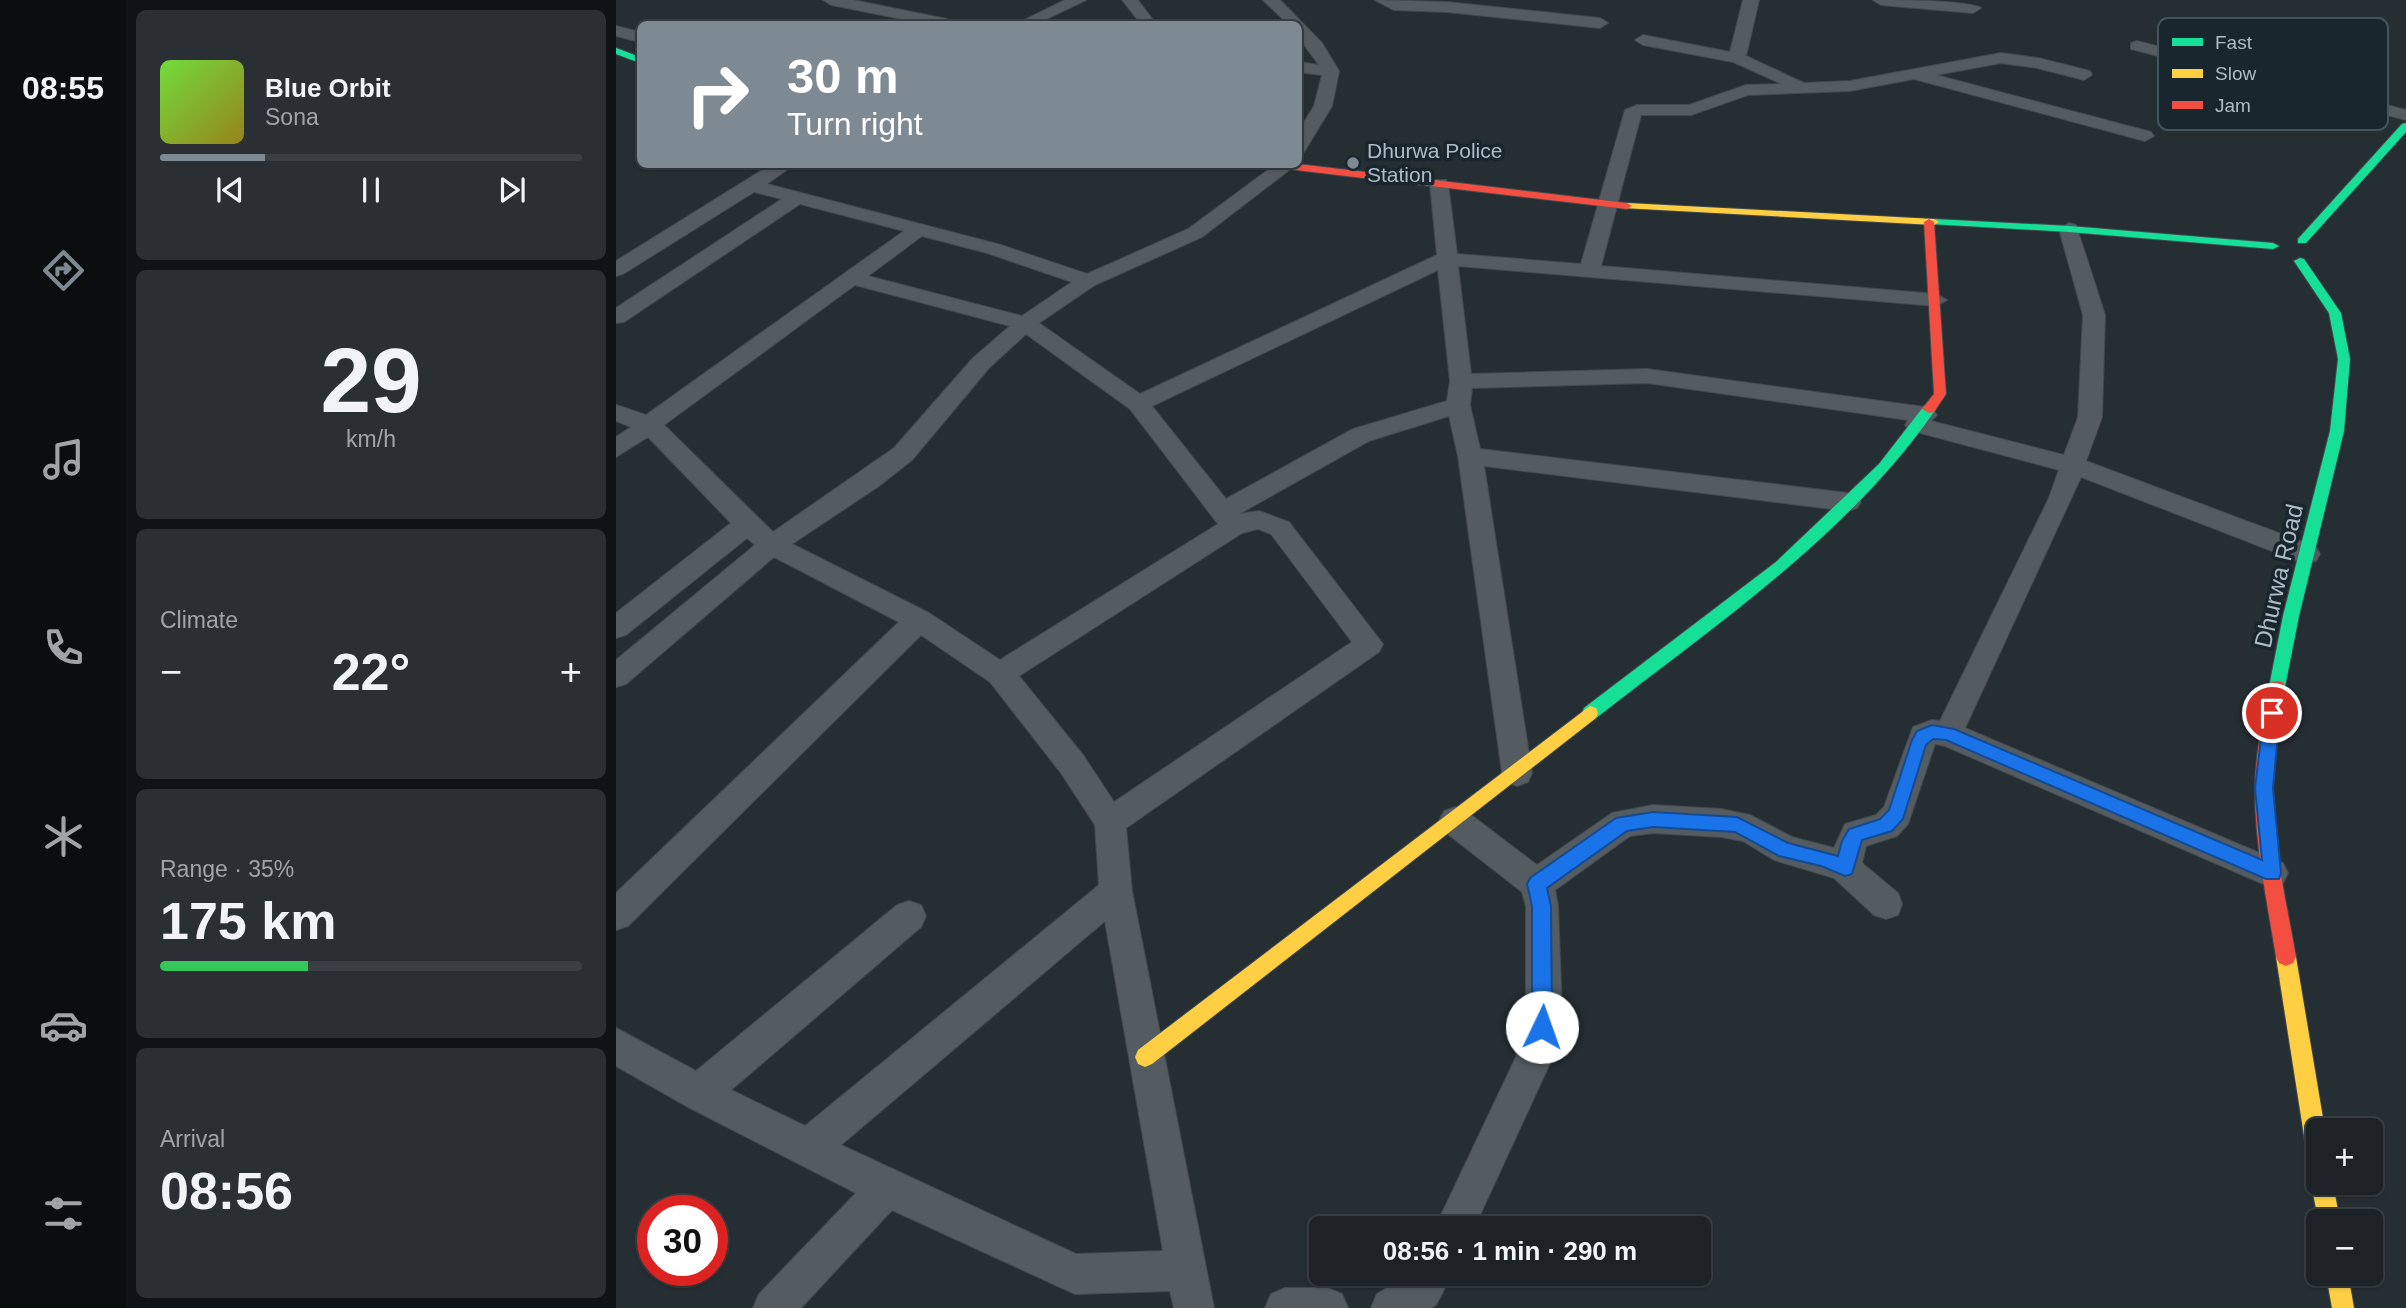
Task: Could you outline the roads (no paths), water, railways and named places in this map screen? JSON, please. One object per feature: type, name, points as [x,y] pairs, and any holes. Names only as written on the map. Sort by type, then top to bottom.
[{"type":"street","points":[[831,0],[932,21]]},
{"type":"street","points":[[1031,21],[1078,0]]},
{"type":"street","points":[[1130,0],[1147,21]]},
{"type":"street","points":[[1271,0],[1292,21]]},
{"type":"street","points":[[1383,0],[1394,5],[1600,23]]},
{"type":"street","points":[[1737,58],[1751,0]]},
{"type":"street","points":[[1881,0],[1973,8]]},
{"type":"street","points":[[1557,18],[1558,1]]},
{"type":"street","points":[[616,31],[637,36]]},
{"type":"street","points":[[1302,31],[1316,46],[1331,71],[1323,106],[1302,137]]},
{"type":"street","points":[[1643,40],[1737,58],[1803,87]]},
{"type":"street","points":[[2137,46],[2158,51]]},
{"type":"street","points":[[616,51],[637,59]]},
{"type":"street","points":[[1590,270],[1632,112],[1690,110],[1746,90],[1850,86],[2001,58],[2038,63],[2084,75]]},
{"type":"street","points":[[1302,67],[1331,71]]},
{"type":"street","points":[[1914,74],[2145,136]]},
{"type":"street","points":[[2388,110],[2406,115]]},
{"type":"street","points":[[2302,241],[2406,126]]},
{"type":"street","points":[[1302,163],[1609,205],[2069,229],[2273,246],[2285,257],[2311,256],[2302,241]]},
{"type":"street","points":[[616,270],[780,168]]},
{"type":"street","points":[[616,676],[772,545],[870,480],[903,454],[981,363],[1025,323],[1088,281],[1195,233],[1277,168]]},
{"type":"street","points":[[1439,184],[1460,393],[1517,773]]},
{"type":"street","points":[[753,186],[994,249],[1088,281]]},
{"type":"street","points":[[616,317],[798,197]]},
{"type":"street","points":[[1145,1058],[1455,821],[1781,566],[1884,467],[1940,394],[1929,222]]},
{"type":"street","points":[[616,449],[919,229]]},
{"type":"street","points":[[1948,734],[2060,500],[2090,417],[2094,315],[2069,229]]},
{"type":"street","points":[[2273,246],[2281,239],[2302,241]]},
{"type":"street","name":"Dhurwa Road","points":[[2311,256],[2335,313],[2344,359],[2337,431],[2267,738],[2264,788],[2272,873],[2312,1118]]},
{"type":"street","points":[[1138,404],[1446,259],[1936,300]]},
{"type":"street","points":[[852,278],[1025,323],[1138,404],[1228,520]]},
{"type":"street","points":[[1000,674],[1228,520],[1361,435],[1460,393],[1647,376],[1921,420],[2073,466],[2307,554]]},
{"type":"street","points":[[616,414],[650,425],[747,524],[772,545],[919,621],[1000,674],[1072,764],[1110,822],[1116,891],[1145,1058],[1194,1308]]},
{"type":"street","points":[[1470,456],[1848,502]]},
{"type":"street","points":[[1110,822],[1369,644],[1280,528],[1268,521],[1228,520]]},
{"type":"street","points":[[616,628],[747,524]]},
{"type":"street","points":[[616,915],[919,621]]},
{"type":"street","points":[[1845,868],[1851,841],[1856,834],[1886,826],[1897,814],[1923,736],[1932,732],[1948,734],[2272,873]]},
{"type":"street","points":[[1536,884],[1623,823],[1635,820],[1737,825],[1785,850],[1824,858],[1845,868],[1886,904]]},
{"type":"street","points":[[1455,821],[1536,884],[1542,906],[1544,1000],[1539,1041],[1459,1216]]},
{"type":"street","points":[[808,1147],[1116,891]]},
{"type":"street","points":[[699,1093],[909,916]]},
{"type":"street","points":[[616,1045],[699,1093],[887,1188],[1075,1274],[1186,1270]]},
{"type":"street","points":[[773,1308],[887,1188]]},
{"type":"street","points":[[1391,1308],[1422,1291],[1425,1286]]},
{"type":"street","points":[[2339,1286],[2343,1308]]},
{"type":"street","points":[[1285,1308],[1328,1308]]},
{"type":"place","name":"Dhurwa Police Station","points":[[1353,163]]}]
